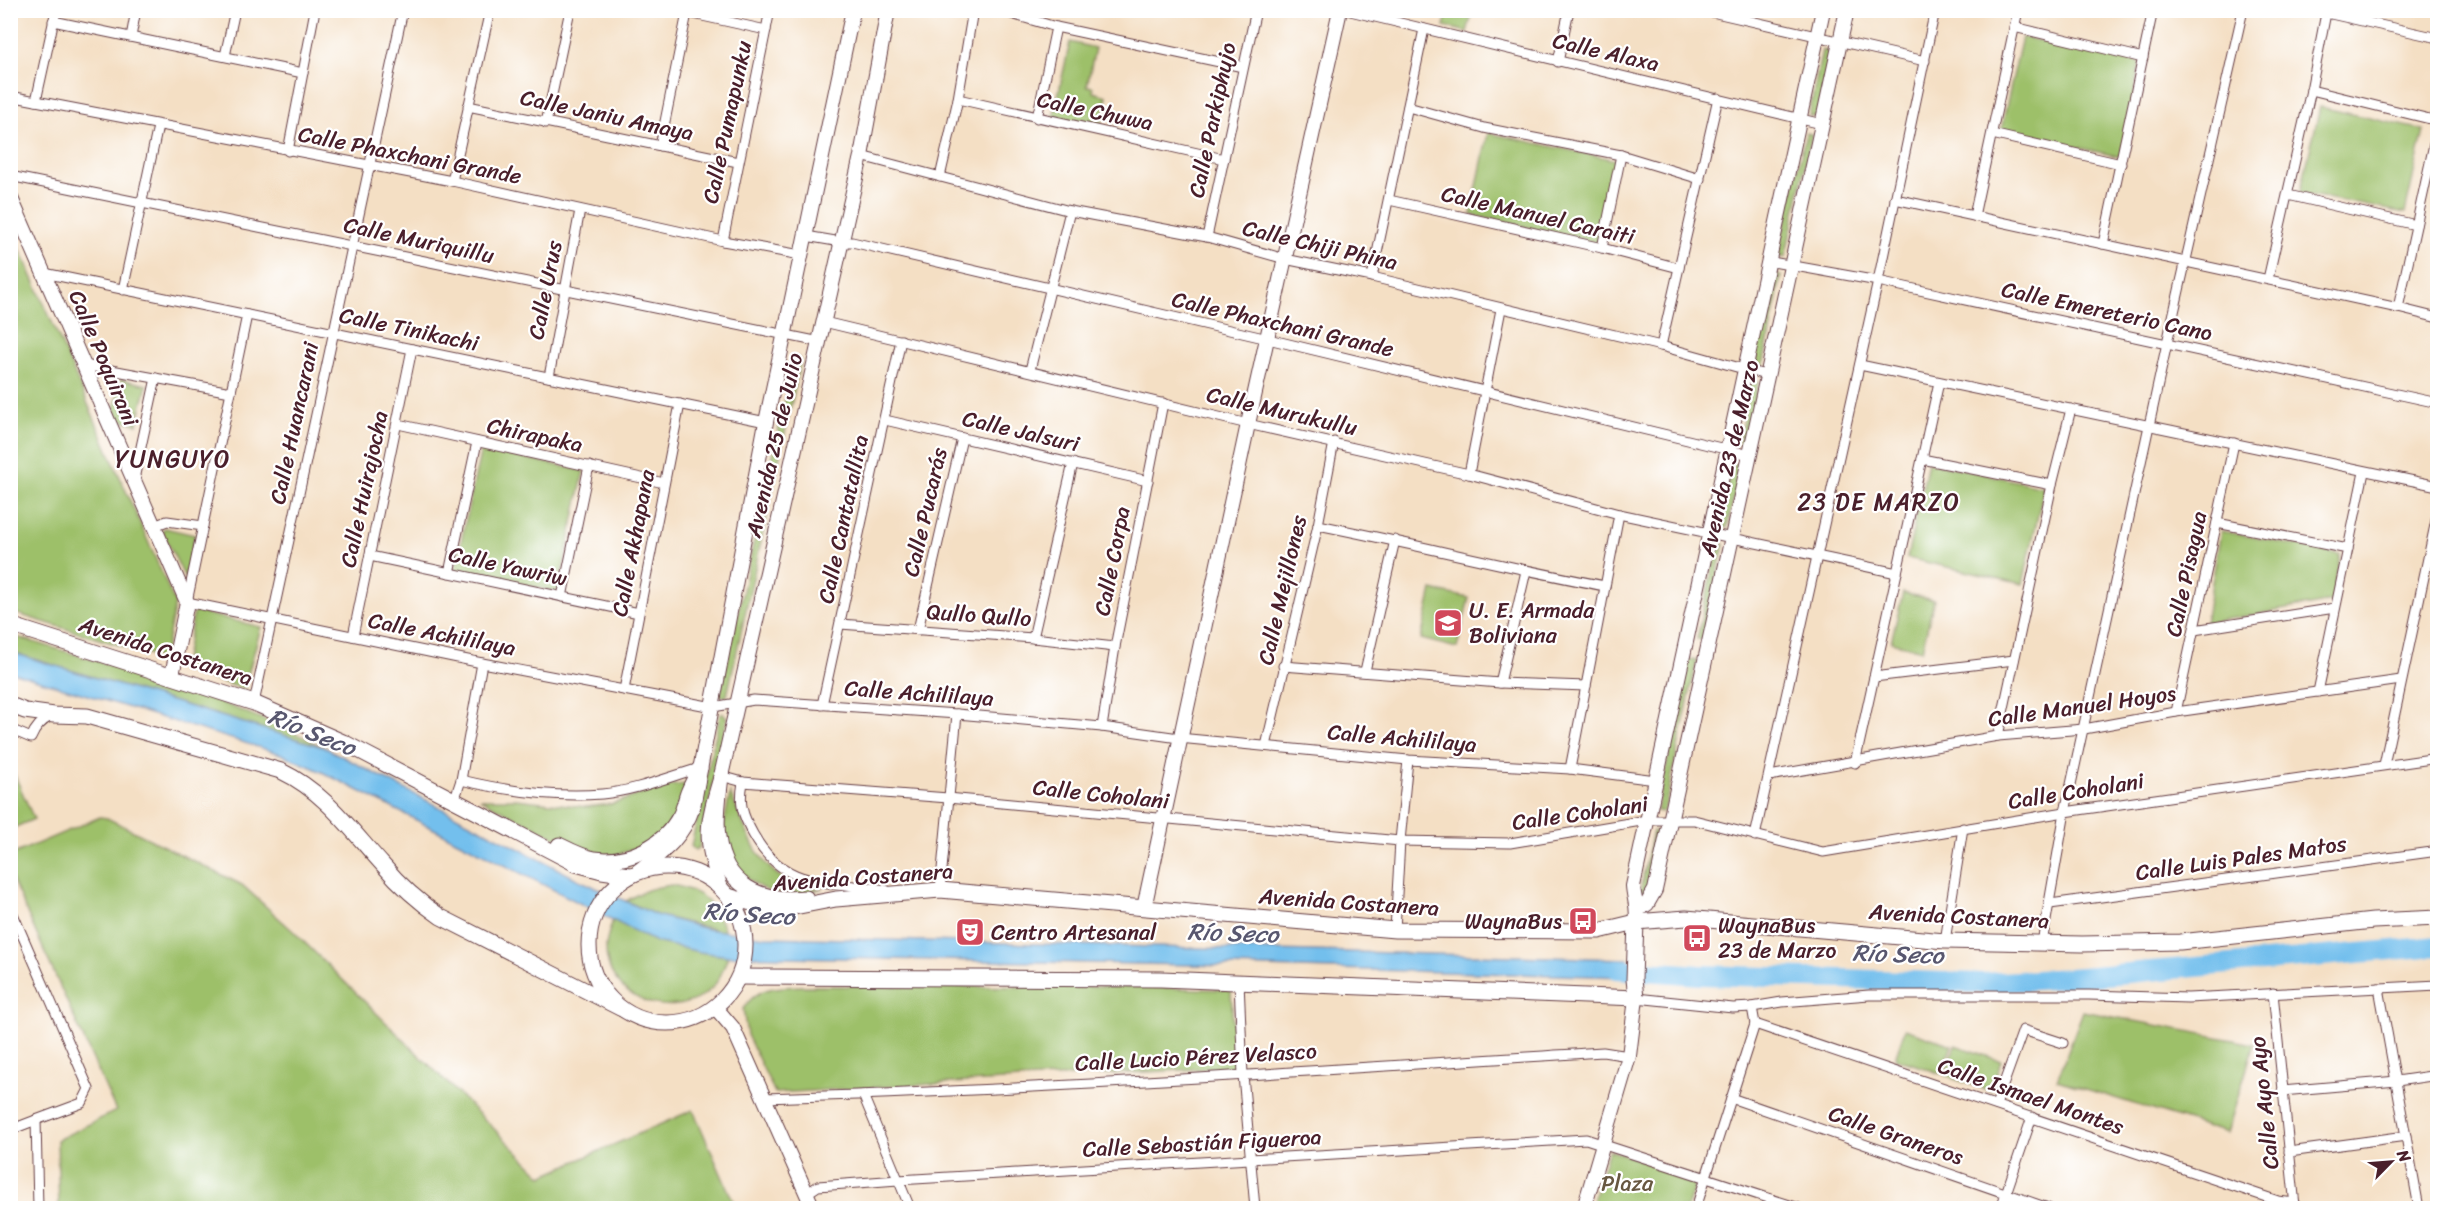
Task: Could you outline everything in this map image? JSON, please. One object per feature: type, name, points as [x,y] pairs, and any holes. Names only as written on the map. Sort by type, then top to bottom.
[{"type":"main road","name":"Avenida Costanera","points":[[10,625],[254,703],[343,742],[576,864],[602,872],[634,873]]},
{"type":"main road","points":[[10,705],[25,711],[54,716],[87,716],[281,771],[299,780],[339,814],[382,865],[424,906],[441,917],[635,1017],[652,1023],[670,1024],[688,1021],[715,1008],[723,1001],[739,977],[744,960],[744,932],[738,912],[724,892],[709,879],[682,868],[652,867],[634,873],[608,892],[594,914],[588,947],[597,981],[607,996],[620,1008]]},
{"type":"main road","points":[[454,801],[487,811],[592,859],[619,860],[659,843],[682,813],[700,768]]},
{"type":"main road","points":[[721,776],[717,814],[718,837],[728,869],[738,881],[749,890],[774,898],[836,899]]},
{"type":"main road","name":"Avenida Costanera","points":[[724,892],[771,909],[784,909],[836,899],[940,890],[1395,930],[1599,932],[1638,916],[1710,919],[1945,941],[2042,943],[2180,942],[2373,921],[2438,918]]},
{"type":"main road","points":[[739,977],[1149,979],[1636,998],[1634,979],[1638,916]]},
{"type":"street","points":[[36,101],[56,10]]},
{"type":"street","points":[[131,37],[136,10]]},
{"type":"street","points":[[225,56],[235,10]]},
{"type":"street","points":[[288,151],[315,10]]},
{"type":"street","name":"Calle Huancarani","points":[[254,703],[403,10]]},
{"type":"street","points":[[452,181],[490,10]]},
{"type":"street","points":[[546,123],[570,10]]},
{"type":"street","points":[[675,10],[766,30]]},
{"type":"street","name":"Calle Pumapunku","points":[[723,241],[770,10]]},
{"type":"street","name":"Avenida 25 de Julio","points":[[634,873],[661,854],[687,825],[693,807],[766,422],[853,10]]},
{"type":"street","name":"Avenida 25 de Julio","points":[[724,892],[710,856],[707,838],[708,821],[721,776],[736,702],[820,342],[861,156],[888,10]]},
{"type":"street","points":[[940,177],[958,99],[973,10]]},
{"type":"street","points":[[998,10],[1056,27],[1243,67]]},
{"type":"street","name":"Calle Parkiphujo","points":[[1207,237],[1256,10]]},
{"type":"street","points":[[1144,908],[1164,820],[1179,738],[1340,10]]},
{"type":"street","name":"Calle Alaxa","points":[[1346,10],[1822,124]]},
{"type":"street","points":[[1558,62],[1569,10]]},
{"type":"street","points":[[1704,10],[1924,61]]},
{"type":"street","name":"Avenida 23 de Marzo","points":[[1638,916],[1633,886],[1823,10]]},
{"type":"street","name":"Avenida 23 de Marzo","points":[[1638,916],[1655,890],[1671,821],[1794,264],[1847,10]]},
{"type":"street","points":[[1755,836],[1860,365],[1935,10]]},
{"type":"street","points":[[1974,216],[2018,10]]},
{"type":"street","points":[[2103,244],[2154,10]]},
{"type":"street","points":[[2042,943],[2066,812],[2167,343],[2243,10]]},
{"type":"street","points":[[2313,10],[2438,38]]},
{"type":"street","points":[[660,146],[687,13]]},
{"type":"street","points":[[2268,279],[2326,13]]},
{"type":"street","points":[[53,21],[303,73]]},
{"type":"street","points":[[1037,118],[1056,27]]},
{"type":"street","points":[[2014,27],[2144,58]]},
{"type":"street","points":[[1372,277],[1424,29]]},
{"type":"street","points":[[2311,90],[2438,121]]},
{"type":"street","name":"Calle Phaxchani Grande","points":[[10,96],[452,181],[723,241],[801,255]]},
{"type":"street","points":[[1661,346],[1718,98]]},
{"type":"street","name":"Calle Chuwa","points":[[958,99],[1224,159]]},
{"type":"street","name":"Calle Janiu Amaya","points":[[468,105],[738,162]]},
{"type":"street","points":[[1408,107],[1484,128],[1621,155],[1700,179]]},
{"type":"street","points":[[123,290],[158,126]]},
{"type":"street","points":[[2398,308],[2438,126]]},
{"type":"street","points":[[1992,134],[2121,164]]},
{"type":"street","points":[[1602,248],[1621,155]]},
{"type":"street","name":"Calle Chiji Phina","points":[[861,156],[1070,211],[1207,237],[1286,259],[1372,277],[1661,346],[1769,376]]},
{"type":"street","name":"Calle Muriquillu","points":[[10,177],[820,342]]},
{"type":"street","points":[[2288,195],[2416,225]]},
{"type":"street","name":"Calle Poquirani","points":[[10,196],[187,602]]},
{"type":"street","points":[[1895,199],[2438,318]]},
{"type":"street","name":"Calle Manuel Caraiti","points":[[1389,200],[1602,248],[1679,268]]},
{"type":"street","name":"Calle Urus","points":[[549,377],[563,290],[580,210]]},
{"type":"street","points":[[1029,370],[1070,211]]},
{"type":"street","name":"Calle Phaxchani Grande","points":[[806,236],[852,242],[1750,455]]},
{"type":"street","name":"Calle Emereterio Cano","points":[[1767,261],[1794,264],[2438,403]]},
{"type":"street","name":"Calle Tinikachi","points":[[44,273],[766,422]]},
{"type":"street","points":[[1469,474],[1501,309]]},
{"type":"street","points":[[172,675],[247,315]]},
{"type":"street","name":"Calle Murukullu","points":[[824,322],[1163,404],[1469,474],[1618,514],[1897,573]]},
{"type":"street","name":"Calle Cantatallita","points":[[822,705],[901,340]]},
{"type":"street","name":"Calle Huirajocha","points":[[353,636],[412,349]]},
{"type":"street","points":[[84,365],[231,392]]},
{"type":"street","points":[[1860,365],[2438,486]]},
{"type":"street","points":[[134,479],[156,378]]},
{"type":"street","points":[[1855,763],[1939,382]]},
{"type":"street","name":"Calle Akhapana","points":[[624,690],[680,404]]},
{"type":"street","name":"Calle Corpa","points":[[1102,727],[1115,647],[1163,404]]},
{"type":"street","points":[[1998,736],[2052,485],[2071,409]]},
{"type":"street","name":"Calle Jalsuri","points":[[885,420],[1148,482]]},
{"type":"street","name":"Chirapaka","points":[[398,424],[664,483]]},
{"type":"street","name":"Calle Pucarás","points":[[918,630],[962,438]]},
{"type":"street","points":[[449,573],[477,442]]},
{"type":"street","name":"Calle Mejillones","points":[[1266,746],[1318,525],[1334,442]]},
{"type":"street","name":"Calle Pisagua","points":[[2176,712],[2234,443]]},
{"type":"street","points":[[1922,459],[2052,485]]},
{"type":"street","points":[[1033,638],[1073,463]]},
{"type":"street","points":[[561,597],[589,466]]},
{"type":"street","points":[[2318,692],[2364,472]]},
{"type":"street","points":[[2384,765],[2438,510]]},
{"type":"street","points":[[1570,770],[1618,514]]},
{"type":"street","points":[[154,526],[167,521],[203,526]]},
{"type":"street","points":[[2217,523],[2348,549]]},
{"type":"street","points":[[1318,525],[1395,540],[1526,571],[1605,585]]},
{"type":"street","points":[[1365,671],[1395,540]]},
{"type":"street","name":"Calle Yawriw","points":[[370,556],[639,613]]},
{"type":"street","points":[[1500,683],[1526,571]]},
{"type":"street","name":"Calle Achililaya","points":[[187,602],[271,621],[712,707],[754,700],[957,714],[1408,760],[1570,770],[1656,780]]},
{"type":"street","points":[[2194,630],[2335,608]]},
{"type":"street","name":"Qullo Qullo","points":[[840,624],[1033,638],[1115,647]]},
{"type":"street","points":[[1686,645],[1708,651]]},
{"type":"street","points":[[1874,677],[2014,660]]},
{"type":"street","points":[[454,801],[482,663]]},
{"type":"street","points":[[1283,666],[1500,683],[1586,686]]},
{"type":"street","name":"Calle Manuel Hoyos","points":[[1769,776],[1855,763],[1998,736],[2084,729],[2176,712],[2401,680]]},
{"type":"street","points":[[940,890],[957,714]]},
{"type":"street","points":[[10,729],[31,738],[34,729],[44,720],[54,716]]},
{"type":"street","name":"Calle Coholani","points":[[721,776],[743,782],[948,798],[1400,841],[1510,843],[1647,820],[1706,822],[1823,852],[2066,812],[2438,758]]},
{"type":"street","points":[[1395,930],[1400,841],[1408,760]]},
{"type":"street","points":[[460,780],[507,791],[556,795],[604,794],[700,768]]},
{"type":"street","points":[[743,782],[740,802],[746,822],[760,848],[777,867],[796,877],[904,893]]},
{"type":"street","points":[[1945,941],[1963,828]]},
{"type":"street","name":"Calle Luis Pales Matos","points":[[2050,904],[2438,851]]},
{"type":"street","points":[[10,907],[88,1089],[82,1103],[10,1130]]},
{"type":"street","points":[[1239,982],[1255,1209]]},
{"type":"street","points":[[1584,1209],[1629,1056],[1636,998],[1733,1008],[1869,995],[2089,995],[2188,998],[2438,985]]},
{"type":"street","points":[[2379,988],[2419,1209]]},
{"type":"street","name":"Calle Ayo Ayo","points":[[2273,993],[2295,1206]]},
{"type":"street","points":[[1696,1209],[1755,1024],[1752,1007]]},
{"type":"street","points":[[715,1008],[733,1028],[813,1209]]},
{"type":"street","name":"Calle Ismael Montes","points":[[1755,1024],[2295,1206]]},
{"type":"street","points":[[1996,1105],[2023,1030],[2062,1043]]},
{"type":"street","name":"Calle Lucio Pérez Velasco","points":[[764,1098],[1244,1075],[1603,1052],[1629,1056]]},
{"type":"street","points":[[2282,1091],[2438,1075]]},
{"type":"street","points":[[863,1095],[910,1209]]},
{"type":"street","name":"Calle Graneros","points":[[1731,1098],[2048,1209]]},
{"type":"street","points":[[2001,1209],[2032,1117]]},
{"type":"street","points":[[36,1120],[39,1209]]},
{"type":"street","points":[[2289,1152],[2406,1136]]},
{"type":"street","name":"Calle Sebastián Figueroa","points":[[806,1194],[819,1186],[898,1180],[1586,1138],[1799,1209]]},
{"type":"green space","points":[[1448,11],[1473,11],[1467,32],[1444,26]]},
{"type":"green space","points":[[2022,37],[2140,62],[2121,157],[2001,130]]},
{"type":"green space","points":[[1070,42],[1095,48],[1087,86],[1093,87],[1093,92],[1107,96],[1100,129],[1053,118]]},
{"type":"green space","points":[[1822,50],[1831,52],[1817,117],[1809,116]]},
{"type":"green space","points":[[2320,107],[2424,130],[2405,213],[2300,193]]},
{"type":"green space","points":[[1488,133],[1616,160],[1598,243],[1471,215]]},
{"type":"green space","points":[[1806,133],[1812,134],[1785,258],[1778,256]]},
{"type":"green space","points":[[10,226],[175,603],[164,659],[11,612]]},
{"type":"green space","points":[[1773,274],[1781,276],[1763,367],[1754,366]]},
{"type":"green space","points":[[797,357],[801,360],[727,696],[724,697],[720,695],[794,359]]},
{"type":"green space","points":[[121,379],[147,385],[137,424],[112,418]]},
{"type":"green space","points":[[1751,381],[1758,382],[1745,446],[1738,444]]},
{"type":"green space","points":[[481,449],[584,471],[558,592],[455,570]]},
{"type":"green space","points":[[1928,462],[2044,487],[2023,584],[1907,558]]},
{"type":"green space","points":[[1733,463],[1741,465],[1727,528],[1719,526]]},
{"type":"green space","points":[[165,528],[195,535],[185,578],[162,531]]},
{"type":"green space","points":[[2221,531],[2340,554],[2332,601],[2205,623]]},
{"type":"green space","points":[[1718,542],[1724,544],[1703,640],[1697,639]]},
{"type":"green space","points":[[1432,590],[1469,598],[1457,648],[1421,639]]},
{"type":"green space","points":[[1903,593],[1934,600],[1922,650],[1891,642]]},
{"type":"green space","points":[[194,611],[261,627],[244,689],[183,670]]},
{"type":"green space","points":[[10,635],[211,699],[326,748],[11,652]]},
{"type":"green space","points":[[1689,659],[1697,660],[1664,812],[1657,811]]},
{"type":"green space","points":[[723,713],[727,718],[699,848],[695,850],[691,846],[720,715]]},
{"type":"green space","points":[[11,767],[34,819],[10,829]]},
{"type":"green space","points":[[687,784],[674,823],[649,844],[616,855],[582,851],[480,799],[516,799],[586,807],[612,804],[665,786]]},
{"type":"green space","points":[[730,793],[752,843],[768,866],[790,882],[823,889],[776,893],[757,885],[741,872],[725,844],[724,824]]},
{"type":"green space","points":[[100,817],[107,818],[242,885],[293,931],[542,1176],[693,1110],[736,1208],[59,1208],[57,1140],[116,1111],[11,877],[11,855]]},
{"type":"green space","points":[[1653,831],[1659,832],[1646,892],[1640,891]]},
{"type":"green space","points":[[672,885],[692,891],[706,900],[717,913],[725,932],[656,915],[626,901],[648,890]]},
{"type":"green space","points":[[613,920],[656,942],[728,956],[719,978],[711,989],[696,999],[679,1005],[661,1005],[644,1001],[629,993],[616,980],[608,965],[606,946]]},
{"type":"green space","points":[[778,987],[1135,987],[1231,990],[1235,1067],[775,1093],[747,1035],[743,1009],[755,995],[762,991]]},
{"type":"green space","points":[[2083,1011],[2254,1044],[2227,1133],[2057,1080]]},
{"type":"green space","points":[[1905,1029],[1952,1045],[1942,1074],[1895,1058]]},
{"type":"green space","points":[[1955,1045],[2001,1061],[1991,1091],[1945,1076]]},
{"type":"green space","name":"Plaza","points":[[1609,1150],[1697,1178],[1687,1208],[1590,1208]]},
{"type":"water","name":"Río Seco","points":[[10,652],[326,748],[579,880],[656,915],[707,929],[766,937],[1628,959],[1628,977],[728,956],[700,952],[656,942],[320,771],[281,754],[11,672]]},
{"type":"waterway","name":"Río Seco","points":[[1617,969],[1700,975],[1983,983],[2070,978],[2438,946]]},
{"type":"place","name":"U. E. Armada Boliviana","points":[[1448,623]]},
{"type":"place","name":"WaynaBus","points":[[1583,921]]},
{"type":"place","name":"Centro Artesanal","points":[[970,932]]},
{"type":"place","name":"WaynaBus 23 de Marzo","points":[[1697,938]]},
{"type":"district","name":"YUNGUYO","points":[[173,459]]},
{"type":"district","name":"23 DE MARZO","points":[[1879,502]]}]
